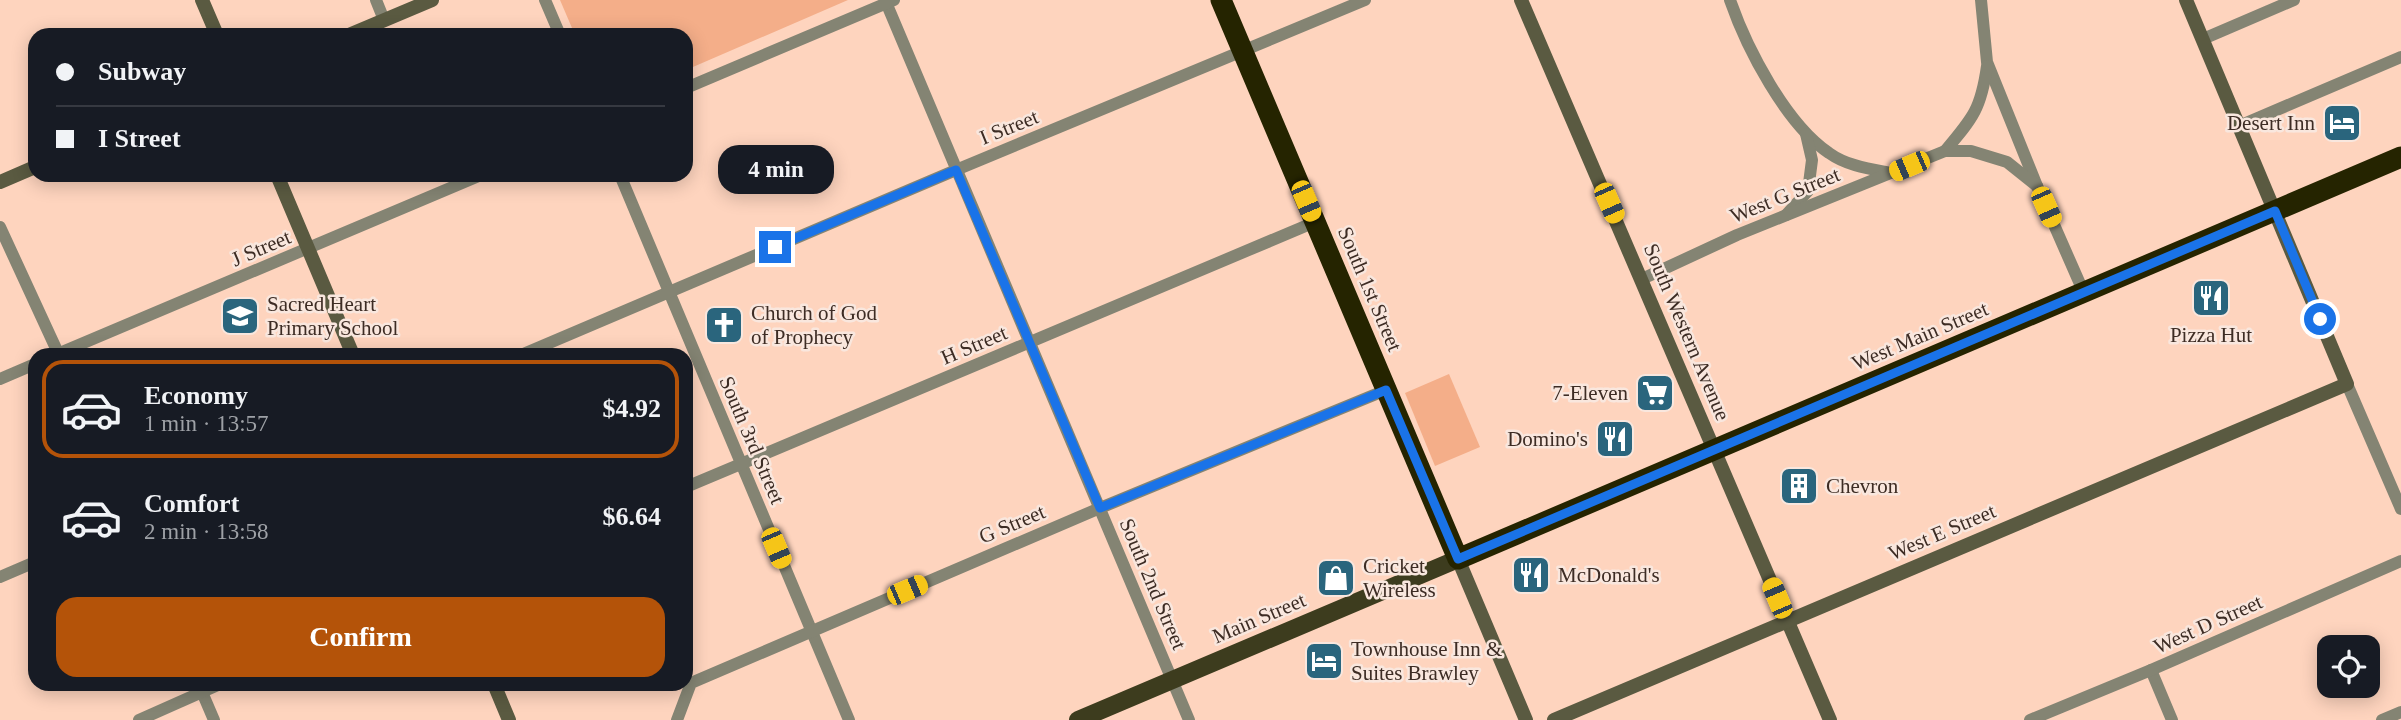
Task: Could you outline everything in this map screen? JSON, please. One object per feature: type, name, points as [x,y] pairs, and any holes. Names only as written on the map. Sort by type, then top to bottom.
[{"type":"highway","name":"South 1st Street","points":[[1221,0],[1458,559]]},
{"type":"highway","name":"West Main Street","points":[[1458,559],[2401,157]]},
{"type":"main road","name":"Main Street","points":[[1078,720],[1458,559]]},
{"type":"street","points":[[202,0],[214,28]]},
{"type":"street","points":[[376,0],[384,20]]},
{"type":"street","points":[[365,28],[432,0]]},
{"type":"street","points":[[545,0],[557,28]]},
{"type":"street","name":"I Street","points":[[537,348],[1365,0]]},
{"type":"street","name":"South Western Avenue","points":[[1521,0],[1830,720]]},
{"type":"street","points":[[1730,0],[1742,35],[1758,65],[1806,134],[1830,154],[1857,166],[1891,173]]},
{"type":"street","points":[[1982,0],[1987,62],[2084,293]]},
{"type":"street","points":[[2186,0],[2401,509]]},
{"type":"street","points":[[2203,39],[2294,0]]},
{"type":"street","points":[[693,85],[888,1]]},
{"type":"street","name":"South 2nd Street","points":[[888,1],[956,170],[1189,720]]},
{"type":"street","points":[[2239,126],[2401,57]]},
{"type":"street","name":"West G Street","points":[[1945,151],[1967,125],[1983,96],[1987,62]]},
{"type":"street","points":[[1783,217],[1808,191],[1812,160],[1806,134]]},
{"type":"street","name":"West G Street","points":[[1642,279],[1737,235],[1945,151],[1970,151],[2007,162],[2037,186]]},
{"type":"street","points":[[0,182],[28,170]]},
{"type":"street","points":[[280,182],[351,348]]},
{"type":"street","name":"J Street","points":[[74,348],[465,182]]},
{"type":"street","name":"South 3rd Street","points":[[623,182],[692,348]]},
{"type":"street","name":"H Street","points":[[693,485],[1315,222]]},
{"type":"street","points":[[0,227],[54,348]]},
{"type":"street","name":"South 3rd Street","points":[[693,351],[849,720]]},
{"type":"street","points":[[0,379],[28,367]]},
{"type":"street","name":"West E Street","points":[[1554,720],[2347,384]]},
{"type":"street","name":"G Street","points":[[693,682],[1100,508],[1386,390]]},
{"type":"street","points":[[1458,559],[1526,720]]},
{"type":"street","name":"West D Street","points":[[2030,720],[2401,561]]},
{"type":"street","points":[[0,577],[28,565]]},
{"type":"street","points":[[2151,670],[2172,720]]},
{"type":"street","points":[[138,720],[194,691]]},
{"type":"street","points":[[201,691],[214,720]]},
{"type":"street","points":[[497,691],[509,720]]},
{"type":"street","name":"G Street","points":[[677,720],[688,691]]},
{"type":"street","points":[[2382,720],[2401,712]]},
{"type":"shaded area","points":[[560,0],[848,0],[693,67],[693,28],[572,28]]},
{"type":"shaded area","points":[[1449,374],[1480,447],[1435,466],[1405,393]]},
{"type":"place","name":"Desert Inn","points":[[2342,123]]},
{"type":"place","name":"Pizza Hut","points":[[2211,298]]},
{"type":"place","name":"Sacred Heart Primary School","points":[[240,316]]},
{"type":"place","name":"Church of God of Prophecy","points":[[724,325]]},
{"type":"place","name":"7-Eleven","points":[[1655,393]]},
{"type":"place","name":"Domino's","points":[[1615,439]]},
{"type":"place","name":"Chevron","points":[[1799,486]]},
{"type":"place","name":"McDonald's","points":[[1531,575]]},
{"type":"place","name":"Cricket Wireless","points":[[1336,578]]},
{"type":"place","name":"Townhouse Inn & Suites Brawley","points":[[1324,661]]},
{"type":"route","points":[[775,247],[956,170],[1100,508],[1386,390],[1458,559],[2275,211],[2320,319]]}]
